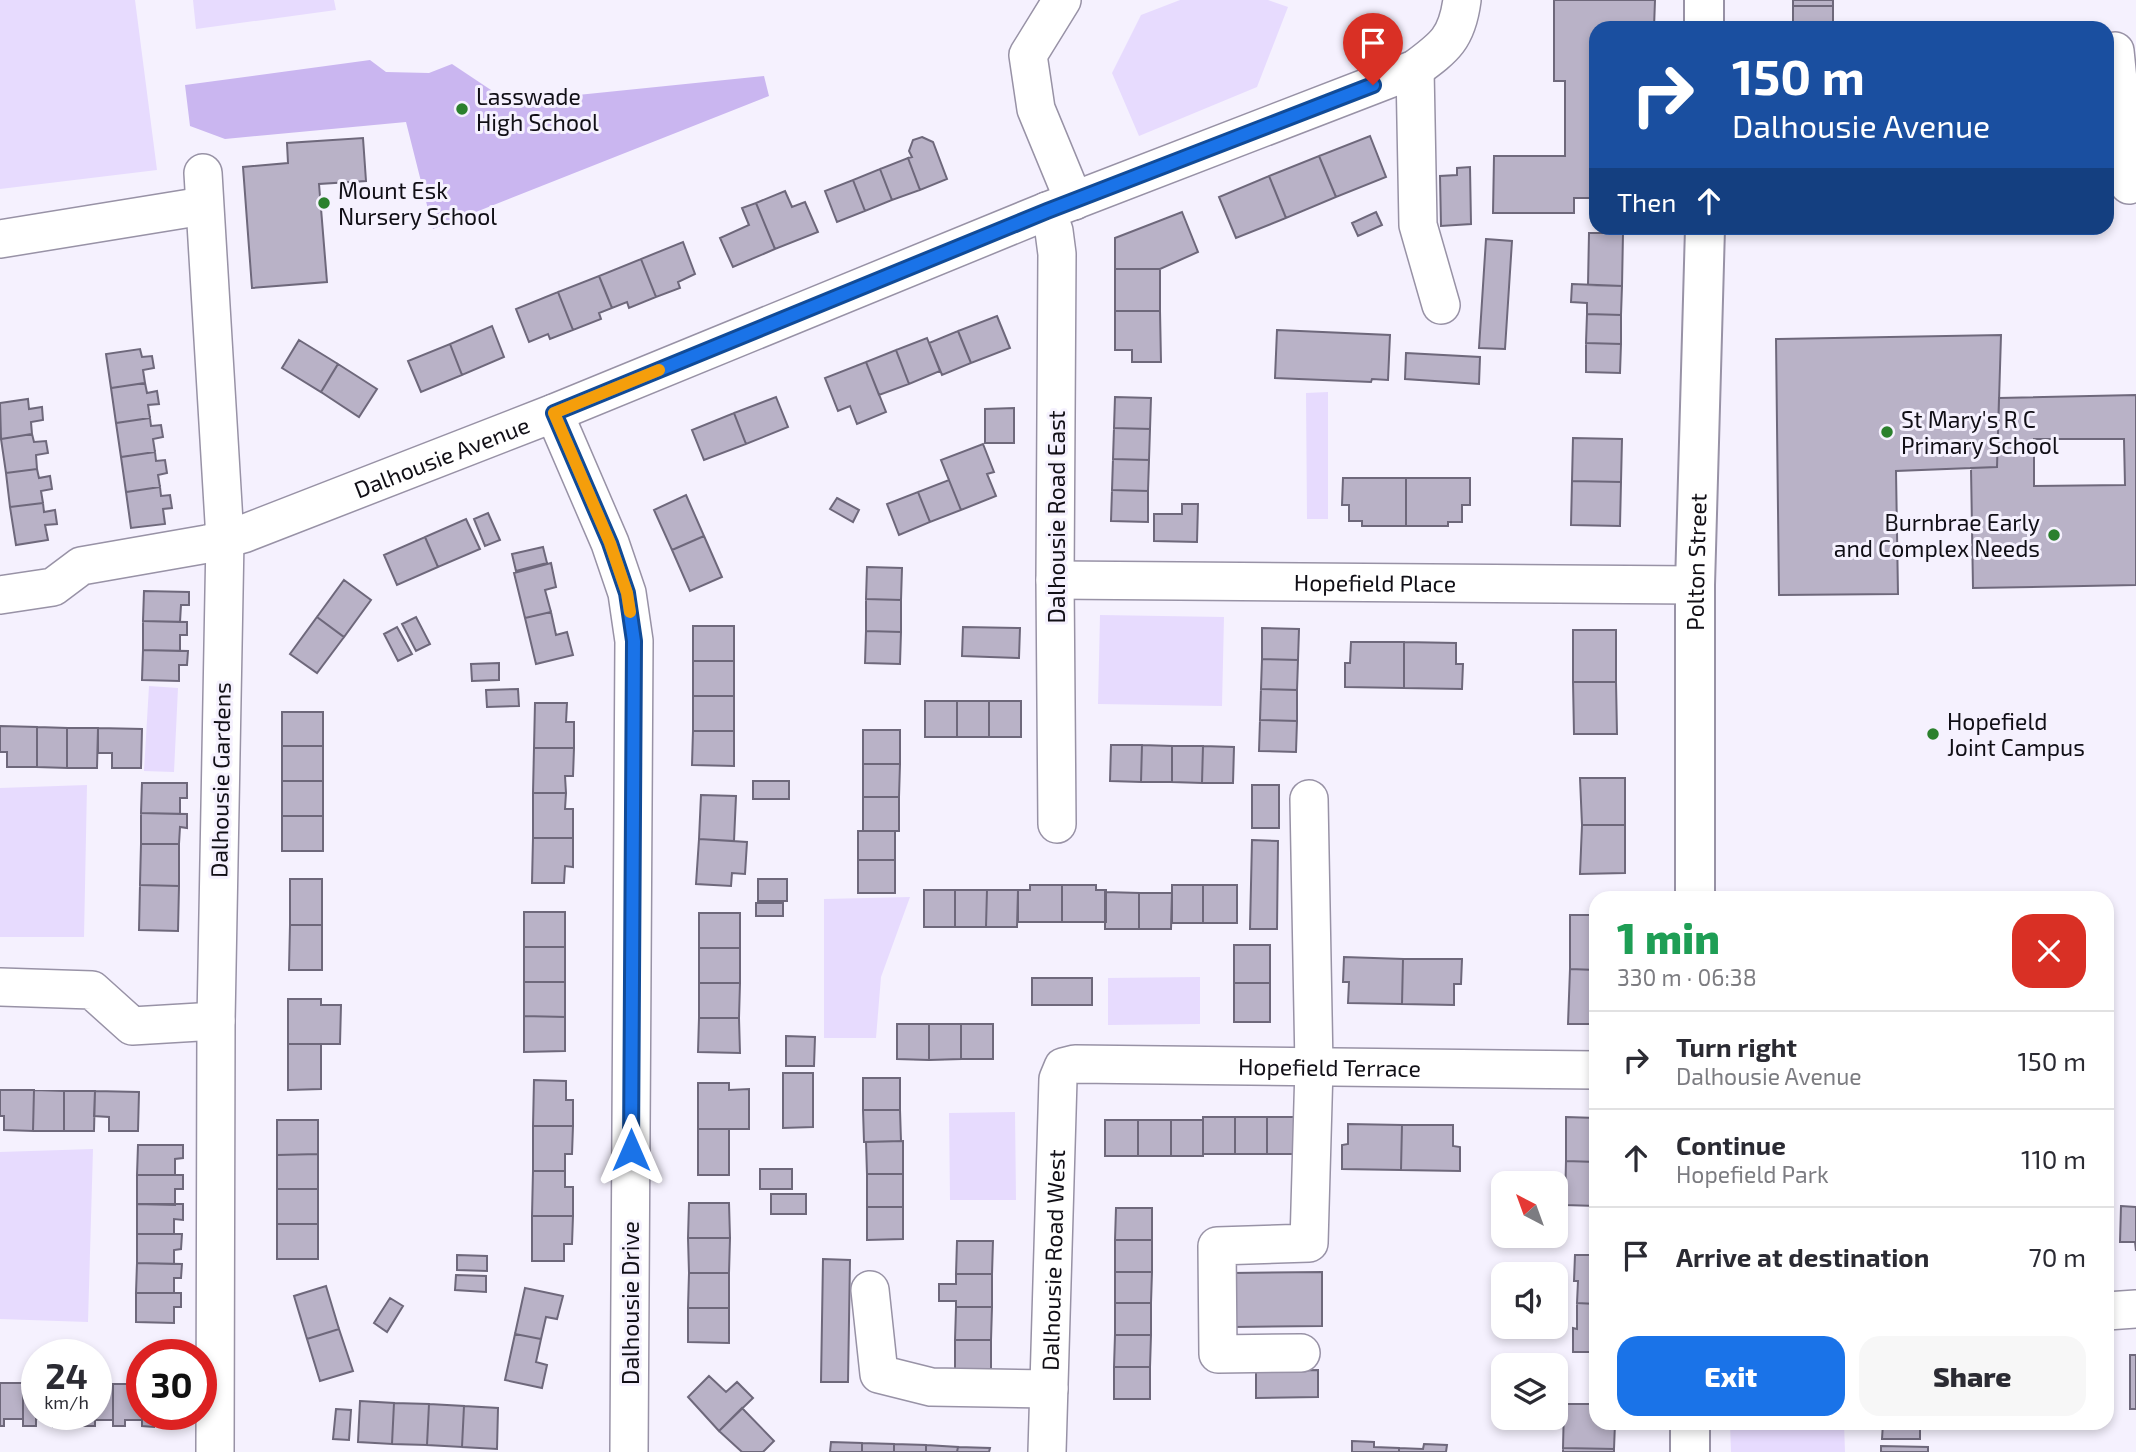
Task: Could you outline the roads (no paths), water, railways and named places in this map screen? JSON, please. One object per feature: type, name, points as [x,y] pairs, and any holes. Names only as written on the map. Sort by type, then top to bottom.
[{"type":"main road","points":[[1704,0],[1704,21]]},
{"type":"main road","name":"Polton Street","points":[[1695,891],[1695,585],[1705,235]]},
{"type":"main road","points":[[1690,1430],[1690,1452]]},
{"type":"street","name":"Dalhousie Road East","points":[[1057,824],[1057,254],[1054,231],[1061,206],[1036,109],[1028,55],[1062,0]]},
{"type":"street","name":"Dalhousie Avenue","points":[[225,539],[554,413],[1061,206],[1415,69],[1450,38],[1459,21],[1462,0]]},
{"type":"street","points":[[2114,51],[2124,186]]},
{"type":"street","points":[[1415,69],[1418,225],[1441,305]]},
{"type":"street","name":"Dalhousie Gardens","points":[[0,239],[203,190],[225,539],[216,1021],[215,1452]]},
{"type":"street","name":"Dalhousie Drive","points":[[554,413],[610,543],[627,593],[634,641],[629,1452]]},
{"type":"street","points":[[0,595],[53,587],[81,566],[225,539]]},
{"type":"street","name":"Hopefield Place","points":[[1055,580],[1695,585]]},
{"type":"street","points":[[1301,1353],[1218,1354],[1217,1247],[1308,1243],[1314,1067],[1309,799]]},
{"type":"street","points":[[0,987],[92,990],[132,1026],[216,1021]]},
{"type":"street","name":"Hopefield Terrace","points":[[1063,1067],[1074,1064],[1589,1070]]},
{"type":"street","name":"Dalhousie Road West","points":[[1047,1452],[1058,1080],[1063,1067]]},
{"type":"street","points":[[870,1290],[879,1374],[931,1387],[1049,1389]]},
{"type":"street","points":[[2114,1311],[2136,1309]]},
{"type":"place","name":"Lasswade High School","points":[[462,109]]},
{"type":"place","name":"Mount Esk Nursery School","points":[[324,203]]},
{"type":"place","name":"St Mary's R C Primary School","points":[[1887,432]]},
{"type":"place","name":"Burnbrae Early and Complex Needs","points":[[2054,535]]},
{"type":"place","name":"Hopefield Joint Campus","points":[[1933,734]]}]
